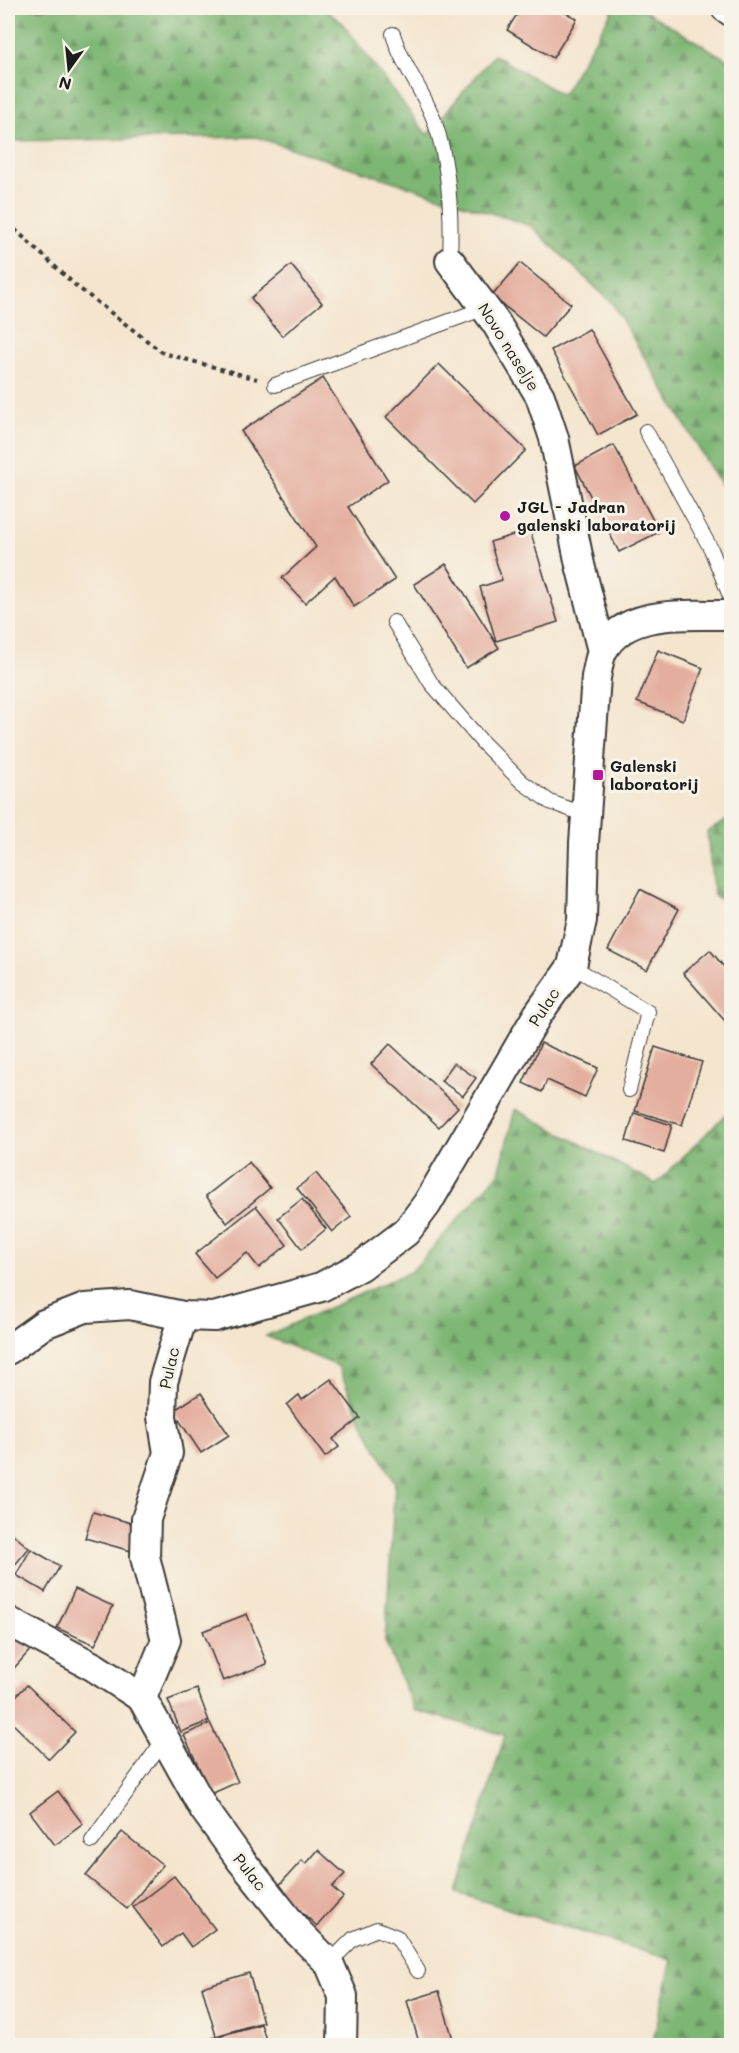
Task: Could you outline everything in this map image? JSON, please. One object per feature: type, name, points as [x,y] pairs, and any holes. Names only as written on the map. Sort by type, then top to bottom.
[{"type":"street","points":[[726,8],[732,12]]},
{"type":"street","name":"Novo naselje","points":[[450,261],[485,308],[540,396],[554,438],[580,565],[602,651]]},
{"type":"street","points":[[602,651],[618,631],[655,617],[732,615]]},
{"type":"street","name":"Pulac","points":[[8,1350],[44,1324],[85,1308],[130,1305],[183,1316],[214,1317],[321,1287],[361,1266],[406,1232],[427,1204],[538,1014],[572,966],[582,920],[586,815],[596,677],[602,651]]},
{"type":"street","name":"Pulac","points":[[142,1698],[166,1640],[145,1557],[146,1519],[168,1453],[162,1417],[163,1382],[183,1316]]},
{"type":"street","name":"Pulac","points":[[8,1621],[94,1667],[142,1698],[204,1809],[298,1932],[329,1963],[343,1996],[342,2046]]},
{"type":"lane","points":[[393,34],[398,52],[435,123],[444,159],[449,197],[450,261]]},
{"type":"lane","points":[[275,385],[485,308]]},
{"type":"lane","points":[[646,431],[711,549],[732,601]]},
{"type":"lane","points":[[394,622],[431,683],[482,742],[522,782],[550,802],[586,815]]},
{"type":"lane","points":[[572,966],[648,1012],[630,1090]]},
{"type":"lane","points":[[92,1841],[165,1738]]},
{"type":"lane","points":[[329,1963],[353,1939],[377,1929],[397,1937],[418,1971]]},
{"type":"path","points":[[8,223],[75,285],[163,353],[275,385]]},
{"type":"green space","points":[[8,8],[324,8],[342,23],[427,135],[494,55],[562,95],[614,8],[640,8],[731,62],[731,496],[726,494],[612,303],[531,226],[256,137],[8,141]]},
{"type":"green space","points":[[731,818],[731,904],[714,896],[707,832]]},
{"type":"green space","points":[[515,1109],[656,1184],[731,1109],[731,2045],[652,2045],[672,1960],[457,1893],[505,1735],[414,1710],[385,1641],[395,1483],[360,1418],[338,1366],[266,1336],[412,1271],[499,1173]]},
{"type":"building","points":[[521,8],[558,8],[577,19],[553,58],[507,30]]},
{"type":"building","points":[[520,263],[571,304],[543,337],[492,296]]},
{"type":"building","points":[[291,265],[322,303],[282,336],[251,298]]},
{"type":"building","points":[[589,329],[637,414],[598,435],[551,350]]},
{"type":"building","points":[[439,364],[526,450],[473,504],[386,417]]},
{"type":"building","points":[[323,378],[388,480],[348,507],[395,580],[354,607],[335,576],[305,603],[282,578],[316,547],[241,431]]},
{"type":"building","points":[[614,445],[659,532],[619,552],[575,466]]},
{"type":"building","points":[[530,530],[558,622],[496,641],[480,587],[502,580],[490,542]]},
{"type":"building","points":[[446,564],[499,648],[466,668],[414,584]]},
{"type":"building","points":[[658,650],[703,668],[683,720],[637,702]]},
{"type":"building","points":[[640,889],[679,909],[647,970],[608,950]]},
{"type":"building","points":[[710,950],[730,974],[732,973],[732,1029],[683,973]]},
{"type":"building","points":[[541,1043],[598,1068],[585,1097],[547,1080],[542,1092],[523,1083]]},
{"type":"building","points":[[390,1044],[458,1107],[439,1127],[371,1064]]},
{"type":"building","points":[[655,1047],[702,1062],[682,1125],[635,1111]]},
{"type":"building","points":[[454,1063],[476,1078],[463,1096],[441,1081]]},
{"type":"building","points":[[634,1113],[672,1125],[664,1153],[626,1141]]},
{"type":"building","points":[[249,1162],[270,1188],[227,1223],[206,1196]]},
{"type":"building","points":[[316,1173],[351,1217],[332,1232],[297,1188]]},
{"type":"building","points":[[302,1199],[326,1229],[302,1249],[278,1218]]},
{"type":"building","points":[[256,1206],[287,1245],[259,1268],[247,1253],[215,1278],[195,1254]]},
{"type":"building","points":[[331,1379],[360,1418],[333,1439],[339,1447],[325,1457],[287,1405],[299,1395],[302,1400]]},
{"type":"building","points":[[201,1393],[229,1435],[201,1453],[173,1411]]},
{"type":"building","points":[[93,1512],[138,1525],[131,1551],[85,1538]]},
{"type":"building","points":[[8,1530],[29,1548],[9,1572],[8,1571]]},
{"type":"building","points":[[31,1549],[60,1566],[45,1592],[16,1575]]},
{"type":"building","points":[[75,1589],[113,1606],[95,1645],[57,1628]]},
{"type":"building","points":[[247,1614],[267,1664],[223,1681],[203,1631]]},
{"type":"building","points":[[8,1628],[31,1649],[8,1675]]},
{"type":"building","points":[[27,1685],[75,1732],[49,1759],[8,1719],[8,1704]]},
{"type":"building","points":[[197,1689],[209,1721],[181,1732],[168,1700]]},
{"type":"building","points":[[210,1723],[238,1782],[211,1794],[184,1735]]},
{"type":"building","points":[[58,1791],[83,1824],[55,1845],[30,1812]]},
{"type":"building","points":[[122,1832],[163,1865],[127,1909],[86,1876]]},
{"type":"building","points":[[318,1850],[345,1874],[332,1887],[343,1897],[317,1926],[276,1889],[302,1860],[306,1864]]},
{"type":"building","points":[[174,1876],[215,1929],[191,1947],[181,1933],[163,1947],[133,1907]]},
{"type":"building","points":[[249,1973],[263,2022],[216,2036],[202,1987]]},
{"type":"building","points":[[439,1991],[455,2046],[420,2046],[407,2001]]},
{"type":"building","points":[[261,2024],[268,2046],[214,2046],[212,2038]]},
{"type":"place","name":"JGL - Jadran galenski laboratorij","points":[[505,516]]},
{"type":"place","name":"Galenski laboratorij","points":[[598,775]]}]
